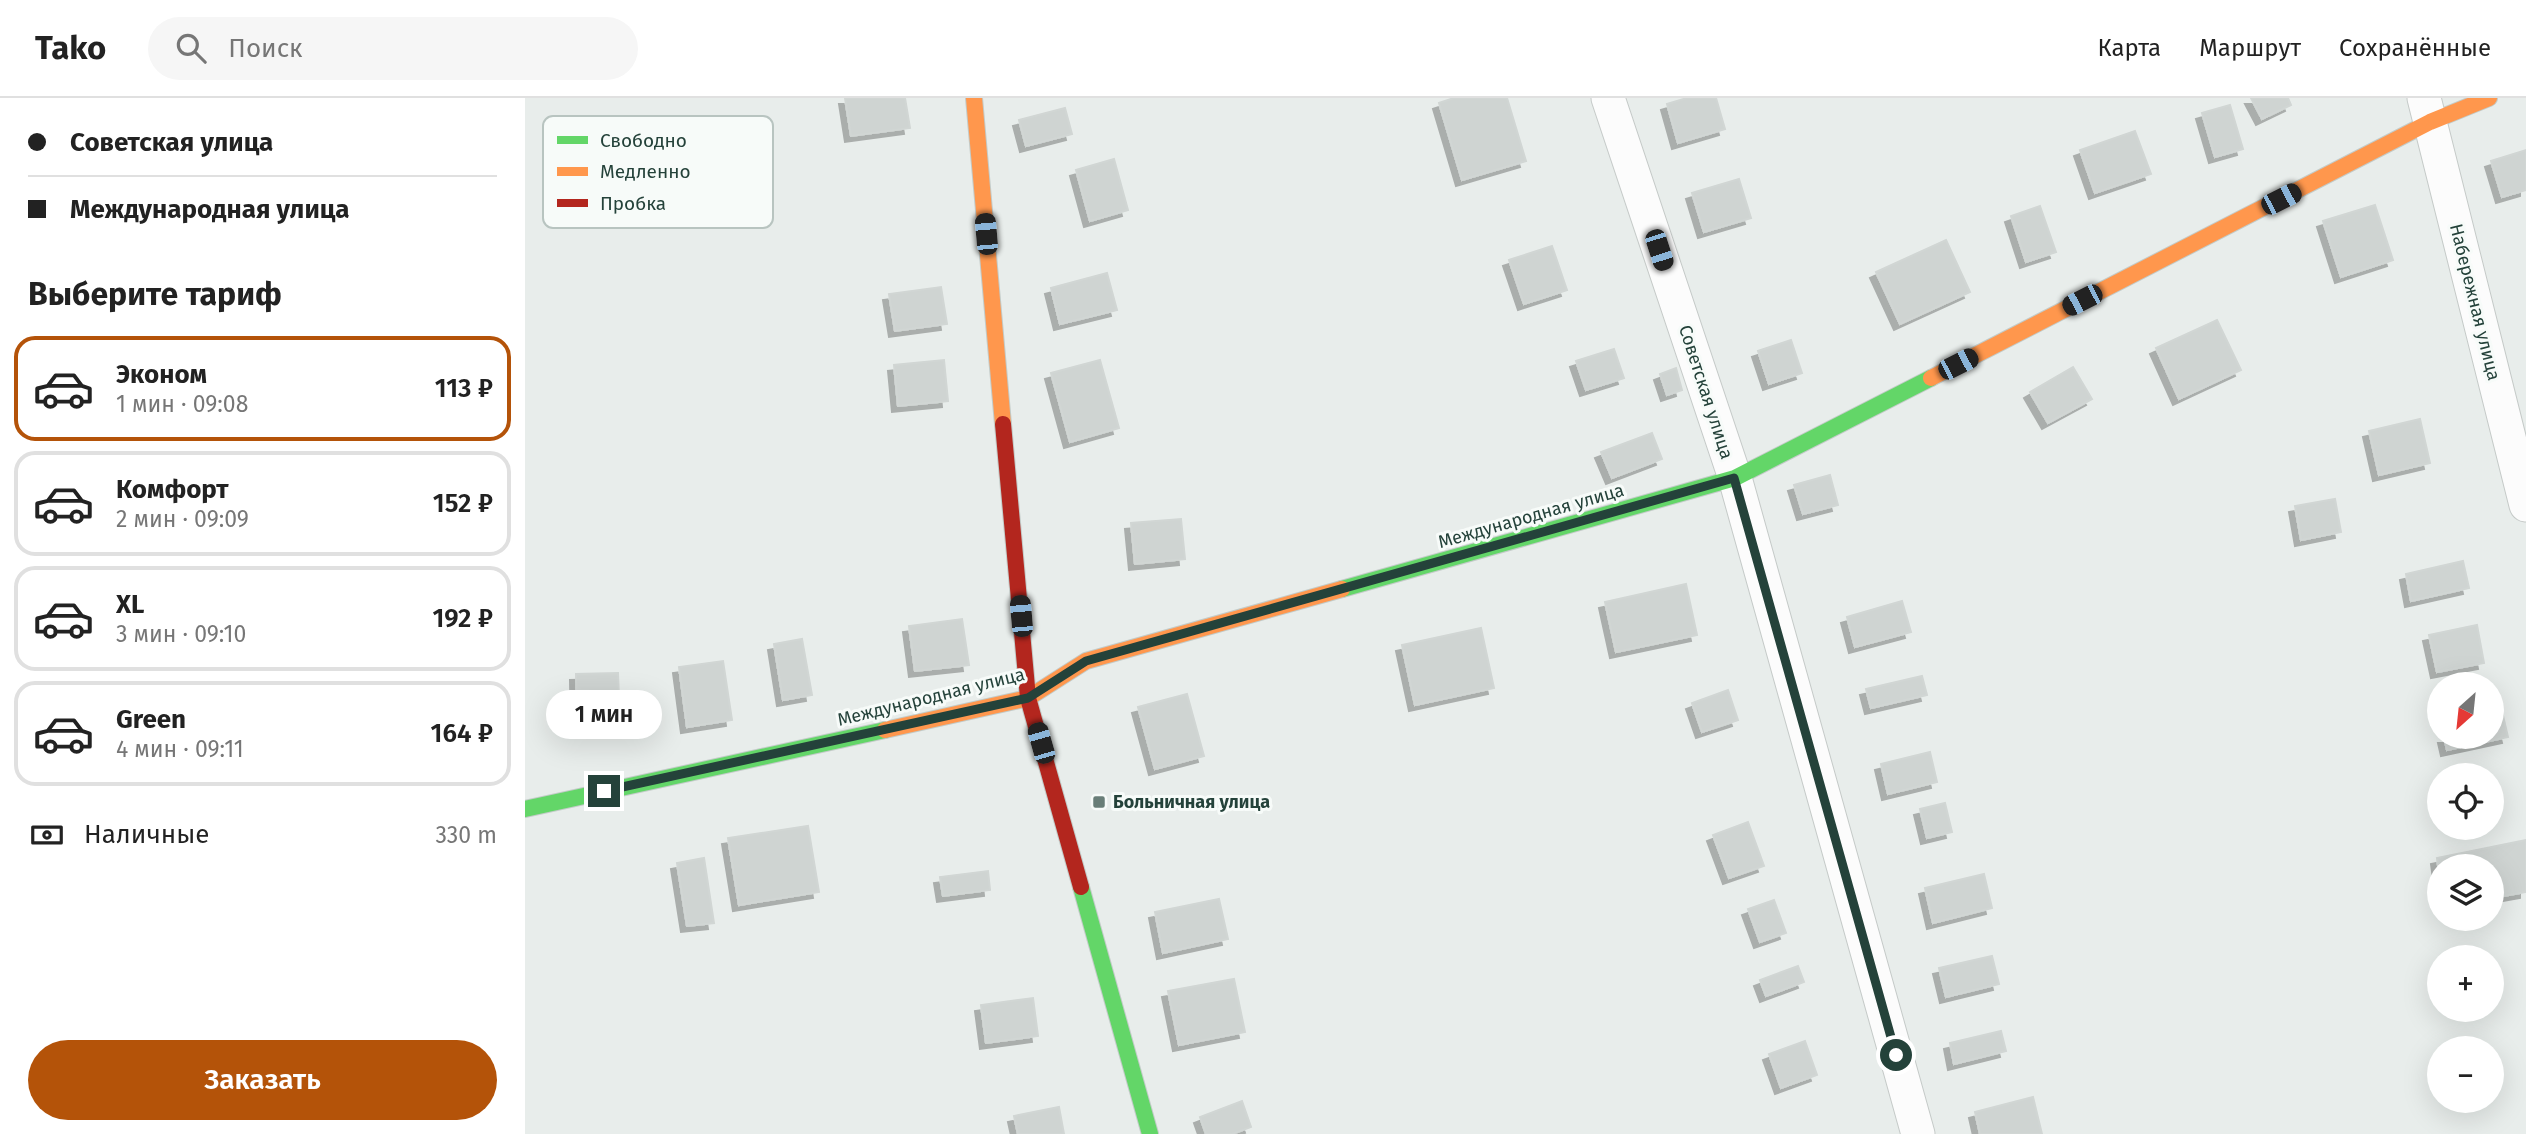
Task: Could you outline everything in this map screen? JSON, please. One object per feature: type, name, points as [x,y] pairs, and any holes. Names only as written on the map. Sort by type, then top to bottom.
[{"type":"street","points":[[974,98],[1028,698],[1150,1134]]},
{"type":"street","name":"Советская улица","points":[[1608,98],[1734,478],[1918,1134]]},
{"type":"street","name":"Международная улица","points":[[525,809],[1028,698],[1086,661],[1734,478],[2427,110],[2489,98]]},
{"type":"street","name":"Набережная улица","points":[[2427,110],[2526,505]]},
{"type":"building","points":[[845,98],[905,98],[910,128],[851,136]]},
{"type":"building","points":[[1454,98],[1507,98],[1526,161],[1462,180],[1439,103]]},
{"type":"building","points":[[1687,98],[1716,98],[1725,129],[1678,143],[1667,104]]},
{"type":"building","points":[[2251,98],[2288,98],[2291,105],[2262,119]]},
{"type":"building","points":[[2230,105],[2243,149],[2215,157],[2202,113]]},
{"type":"building","points":[[1065,108],[1072,134],[1026,146],[1019,120]]},
{"type":"building","points":[[2135,131],[2151,174],[2095,193],[2080,150]]},
{"type":"building","points":[[2526,150],[2526,190],[2502,197],[2491,161]]},
{"type":"building","points":[[1114,159],[1128,210],[1090,221],[1076,170]]},
{"type":"building","points":[[1739,179],[1751,218],[1704,232],[1692,193]]},
{"type":"building","points":[[2375,205],[2393,260],[2341,277],[2323,221]]},
{"type":"building","points":[[2040,206],[2056,252],[2026,262],[2011,216]]},
{"type":"building","points":[[1946,240],[1970,292],[1900,324],[1876,272]]},
{"type":"building","points":[[1552,246],[1567,290],[1524,304],[1509,260]]},
{"type":"building","points":[[1107,273],[1117,310],[1060,324],[1051,288]]},
{"type":"building","points":[[941,287],[947,324],[895,331],[889,294]]},
{"type":"building","points":[[2217,320],[2241,370],[2179,399],[2156,348]]},
{"type":"building","points":[[1791,340],[1802,373],[1769,384],[1758,351]]},
{"type":"building","points":[[1614,349],[1624,378],[1586,390],[1576,361]]},
{"type":"building","points":[[944,360],[948,401],[898,406],[894,365]]},
{"type":"building","points":[[1100,360],[1119,428],[1070,442],[1051,373]]},
{"type":"building","points":[[2073,367],[2092,399],[2048,423],[2030,392]]},
{"type":"building","points":[[1676,368],[1682,390],[1667,395],[1660,374]]},
{"type":"building","points":[[2420,419],[2430,463],[2379,475],[2369,431]]},
{"type":"building","points":[[1652,433],[1662,459],[1612,478],[1601,452]]},
{"type":"building","points":[[1830,475],[1838,505],[1803,514],[1794,485]]},
{"type":"building","points":[[2335,499],[2341,532],[2301,540],[2295,506]]},
{"type":"building","points":[[1181,519],[1185,559],[1135,564],[1131,523]]},
{"type":"building","points":[[2463,561],[2469,588],[2411,601],[2406,574]]},
{"type":"building","points":[[1686,584],[1697,635],[1616,652],[1605,602]]},
{"type":"building","points":[[1902,601],[1911,632],[1855,647],[1847,617]]},
{"type":"building","points":[[962,619],[969,665],[915,671],[909,626]]},
{"type":"building","points":[[2477,625],[2484,663],[2437,672],[2429,635]]},
{"type":"building","points":[[1481,628],[1494,688],[1415,705],[1402,645]]},
{"type":"building","points":[[802,639],[812,695],[783,700],[774,644]]},
{"type":"building","points":[[723,661],[732,720],[687,727],[679,667]]},
{"type":"building","points":[[618,673],[620,722],[577,723],[576,674]]},
{"type":"building","points":[[1922,676],[1927,695],[1871,708],[1866,689]]},
{"type":"building","points":[[1728,690],[1738,720],[1702,732],[1692,703]]},
{"type":"building","points":[[1187,694],[1204,756],[1155,769],[1138,707]]},
{"type":"building","points":[[2504,720],[2508,737],[2504,738]]},
{"type":"building","points":[[1930,752],[1937,782],[1888,794],[1881,764]]},
{"type":"building","points":[[1945,803],[1952,832],[1927,838],[1920,809]]},
{"type":"building","points":[[1748,822],[1764,866],[1729,878],[1713,835]]},
{"type":"building","points":[[808,826],[819,892],[739,905],[728,838]]},
{"type":"building","points":[[2526,840],[2526,892],[2504,896],[2504,854],[2457,854]]},
{"type":"building","points":[[704,858],[714,923],[687,926],[677,863]]},
{"type":"building","points":[[988,871],[990,890],[943,896],[940,877]]},
{"type":"building","points":[[1984,874],[1992,908],[1933,923],[1925,888]]},
{"type":"building","points":[[1219,899],[1228,939],[1163,953],[1155,912]]},
{"type":"building","points":[[1774,900],[1786,933],[1760,942],[1748,909]]},
{"type":"building","points":[[1992,956],[1999,984],[1946,997],[1939,968]]},
{"type":"building","points":[[1798,966],[1804,982],[1766,996],[1760,980]]},
{"type":"building","points":[[1234,979],[1245,1032],[1179,1045],[1168,991]]},
{"type":"building","points":[[1033,998],[1038,1036],[986,1043],[981,1005]]},
{"type":"building","points":[[2001,1031],[2006,1051],[1954,1064],[1950,1043]]},
{"type":"building","points":[[1805,1041],[1817,1075],[1781,1088],[1769,1054]]},
{"type":"building","points":[[2033,1097],[2042,1134],[1980,1134],[1975,1112]]},
{"type":"building","points":[[1242,1101],[1251,1127],[1232,1134],[1206,1134],[1200,1117]]},
{"type":"building","points":[[1059,1107],[1064,1134],[1018,1134],[1014,1116]]},
{"type":"traffic: fast","points":[[1342,589],[1735,478],[1931,378]]},
{"type":"traffic: fast","points":[[525,809],[885,730]]},
{"type":"traffic: fast","points":[[1081,887],[1150,1134]]},
{"type":"traffic: slow","points":[[974,98],[1003,424]]},
{"type":"traffic: slow","points":[[1931,378],[2430,122],[2489,98]]},
{"type":"traffic: slow","points":[[885,730],[1028,698],[1086,661],[1342,589]]},
{"type":"traffic: jam","points":[[1003,424],[1028,698],[1081,887]]},
{"type":"place","name":"Больничная улица","points":[[1099,802]]},
{"type":"route","points":[[604,791],[1028,698],[1086,661],[1734,478],[1896,1055]]}]
